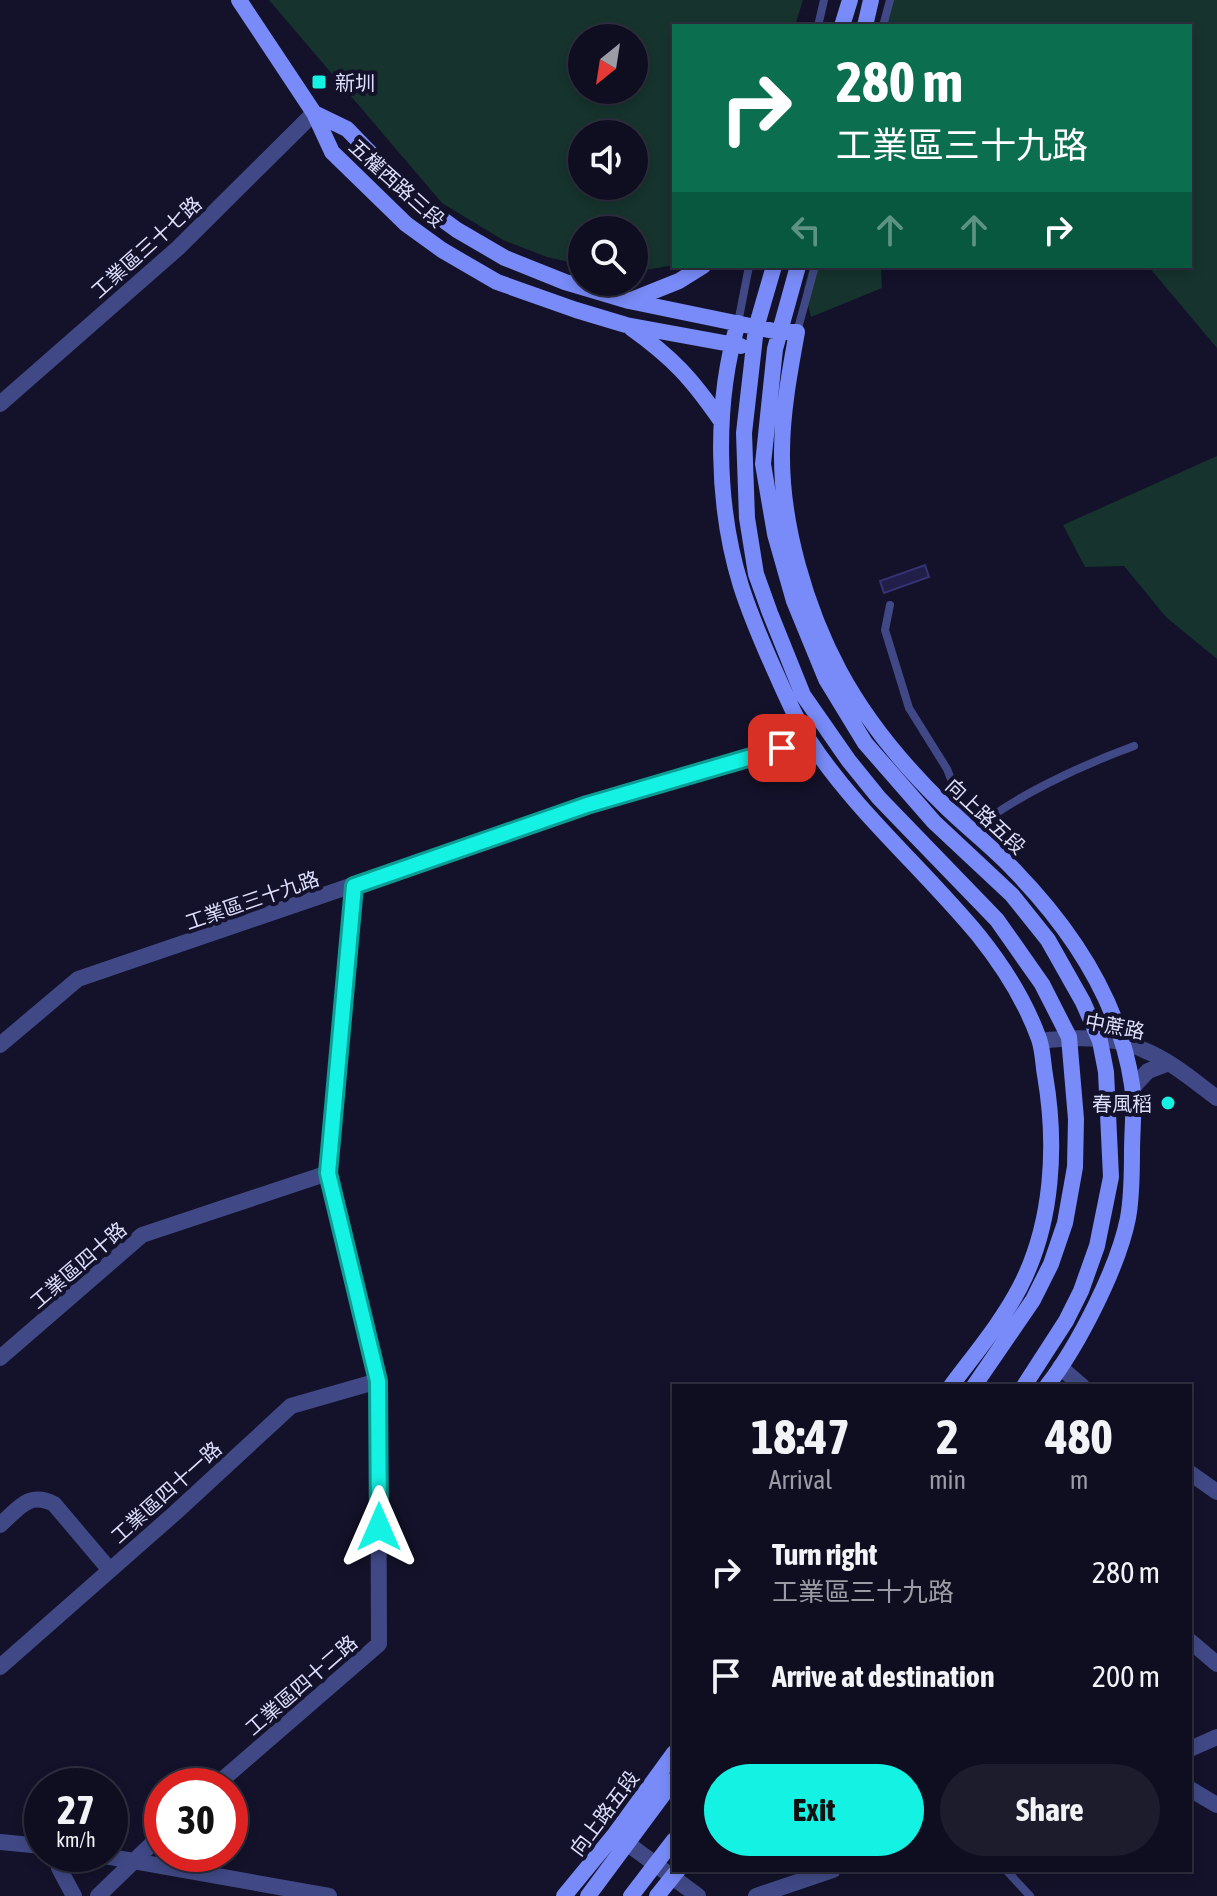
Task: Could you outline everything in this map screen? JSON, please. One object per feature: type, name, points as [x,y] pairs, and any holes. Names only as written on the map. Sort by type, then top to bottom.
[{"type":"main road","name":"五權西路三段","points":[[239,0],[314,113],[332,152],[406,224],[442,250],[497,282],[626,325],[732,345],[793,352]]},
{"type":"main road","points":[[843,24],[850,0]]},
{"type":"main road","points":[[865,24],[871,0]]},
{"type":"main road","name":"五權西路三段","points":[[314,113],[347,129],[417,201],[457,230],[505,258],[565,282],[629,301],[756,328],[797,332]]},
{"type":"main road","points":[[629,301],[679,281],[700,268]]},
{"type":"main road","points":[[773,268],[756,328],[744,433],[747,518],[756,574],[803,695],[879,798],[997,920],[1042,984],[1069,1037],[1076,1119],[1075,1167],[1065,1223],[1051,1264],[1033,1300],[975,1384]]},
{"type":"main road","name":"向上路五段","points":[[797,268],[775,349],[763,464],[775,534],[794,601],[826,679],[865,743],[934,822],[1012,895],[1048,940],[1083,1002],[1100,1041],[1106,1072],[1111,1177],[1097,1246],[1081,1291],[1066,1321],[1025,1384]]},
{"type":"main road","points":[[738,323],[721,421],[724,506],[739,582],[753,622],[809,740],[848,791],[978,934],[1004,969],[1040,1041],[1048,1091],[1052,1167],[1043,1221],[1020,1288],[952,1384]]},
{"type":"main road","points":[[626,325],[666,352],[685,371],[721,421]]},
{"type":"main road","name":"向上路五段","points":[[797,332],[782,450],[784,493],[796,558],[808,597],[840,672],[880,733],[942,804],[1015,870],[1057,920],[1098,980],[1123,1044],[1133,1087],[1128,1218],[1099,1295],[1048,1384]]},
{"type":"main road","name":"向上路五段","points":[[588,1896],[672,1756]]},
{"type":"main road","name":"向上路五段","points":[[564,1896],[672,1782]]},
{"type":"main road","points":[[631,1896],[672,1843]]},
{"type":"main road","points":[[657,1896],[675,1874]]},
{"type":"street","name":"工業區三十七路","points":[[0,404],[178,248],[314,113]]},
{"type":"street","name":"工業區三十九路","points":[[0,1045],[78,979],[587,805],[809,740]]},
{"type":"street","name":"工業區四十二路","points":[[236,1768],[379,1644],[378,1381],[328,1173],[354,886]]},
{"type":"street","name":"中蔗路","points":[[1040,1041],[1069,1037],[1143,1049],[1169,1063],[1217,1098]]},
{"type":"street","points":[[1133,1087],[1148,1071],[1169,1063]]},
{"type":"street","name":"工業區四十路","points":[[0,1358],[142,1235],[328,1173]]},
{"type":"street","points":[[1060,1367],[1080,1384]]},
{"type":"street","name":"工業區四十一路","points":[[0,1667],[291,1406],[378,1381]]},
{"type":"street","points":[[1192,1474],[1217,1492]]},
{"type":"street","points":[[0,1525],[30,1500],[42,1498],[54,1504],[109,1569]]},
{"type":"street","points":[[1192,1642],[1214,1657]]},
{"type":"street","points":[[1192,1748],[1217,1737]]},
{"type":"street","points":[[1192,1790],[1217,1805]]},
{"type":"street","points":[[621,1838],[655,1865],[675,1874],[698,1896]]},
{"type":"street","points":[[0,1842],[24,1844]]},
{"type":"street","points":[[98,1896],[144,1851]]},
{"type":"street","points":[[128,1860],[144,1861]]},
{"type":"street","points":[[61,1872],[74,1896]]},
{"type":"street","points":[[232,1872],[329,1896]]},
{"type":"street","points":[[756,1896],[827,1872]]},
{"type":"lane","points":[[818,24],[824,0]]},
{"type":"lane","points":[[884,24],[890,0]]},
{"type":"lane","points":[[738,323],[749,268]]},
{"type":"lane","name":"向上路五段","points":[[797,332],[814,268]]},
{"type":"lane","points":[[890,605],[885,630],[909,708],[947,769],[972,832],[994,812],[1106,756],[1134,746]]},
{"type":"lane","points":[[1008,1872],[1030,1896]]},
{"type":"green space","points":[[269,0],[803,0],[796,24],[672,24],[672,265],[648,270],[648,216],[568,216],[568,262],[503,240],[442,203]]},
{"type":"green space","points":[[887,0],[1217,0],[1217,348],[1150,268],[1192,268],[1192,24],[881,24]]},
{"type":"green space","points":[[809,268],[885,268],[881,271],[882,288],[811,317],[804,289]]},
{"type":"green space","points":[[1217,456],[1217,659],[1166,617],[1124,566],[1085,567],[1063,525]]},
{"type":"building","points":[[925,565],[929,577],[884,593],[880,581]]},
{"type":"place","name":"新圳","points":[[319,82]]},
{"type":"place","name":"春風稻","points":[[1168,1103]]},
{"type":"route","points":[[379,1527],[378,1381],[328,1173],[354,886],[587,805],[782,748]]}]
